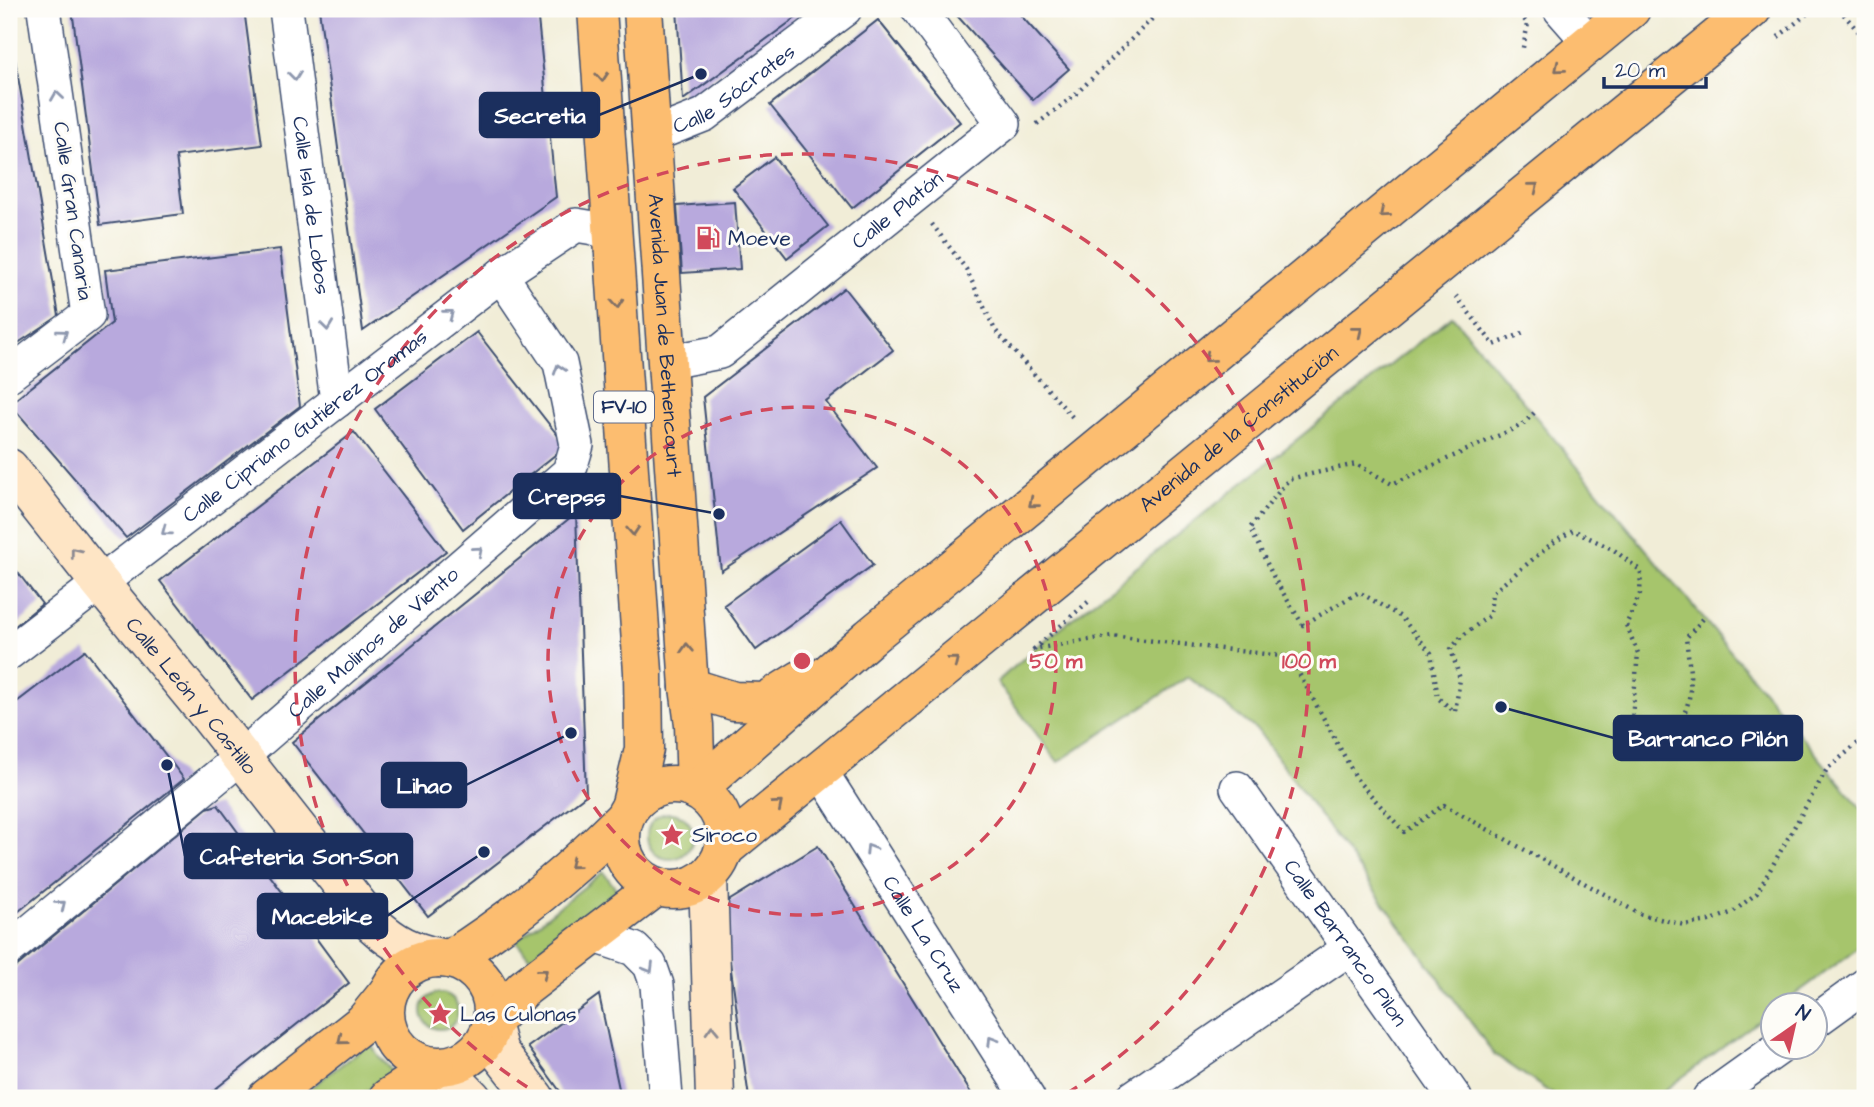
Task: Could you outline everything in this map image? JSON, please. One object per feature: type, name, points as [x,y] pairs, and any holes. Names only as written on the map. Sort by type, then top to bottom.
[{"type":"main road","name":"FV-10","points":[[597,9],[643,672],[644,749],[628,811]]},
{"type":"main road","name":"Avenida Juan de Bethencourt","points":[[643,9],[689,687],[694,725],[696,789]]},
{"type":"main road","points":[[696,789],[870,637],[1630,9]]},
{"type":"main road","name":"Avenida de la Constitución","points":[[716,862],[820,770],[1752,9]]},
{"type":"main road","points":[[689,687],[734,701],[765,702],[870,637]]},
{"type":"main road","points":[[267,1098],[364,1022],[399,976],[413,964],[445,959],[474,944],[596,846],[628,811],[650,790],[673,784],[696,789],[714,804],[725,825],[716,862],[692,886],[674,889],[656,887],[633,871],[621,846],[628,811]]},
{"type":"main road","points":[[388,1098],[439,1067],[458,1064],[473,1055],[485,1043],[493,1024],[524,988],[656,887]]},
{"type":"main road","points":[[445,959],[467,966],[481,978],[490,992],[493,1024]]},
{"type":"main road","points":[[390,990],[385,1010],[387,1028],[396,1045],[411,1058],[439,1067]]},
{"type":"street","name":"Calle Gran Canaria","points":[[9,375],[88,315],[44,9]]},
{"type":"street","name":"Calle Isla de Lobos","points":[[286,9],[337,401]]},
{"type":"street","name":"Calle Sócrates","points":[[650,136],[704,115],[845,9]]},
{"type":"street","points":[[918,9],[1004,124]]},
{"type":"street","points":[[1560,9],[1589,43]]},
{"type":"street","name":"Calle Platón","points":[[668,362],[720,352],[1004,124]]},
{"type":"street","name":"Calle Cipriano Gutiérez Oramas","points":[[9,653],[501,275],[576,225],[612,234]]},
{"type":"street","name":"Calle Molinos de Viento","points":[[9,949],[242,757],[569,472],[577,445],[560,363],[501,275]]},
{"type":"street","name":"Calle León y Castillo","points":[[9,468],[373,924],[393,942],[412,951],[445,959]]},
{"type":"street","name":"Calle La Cruz","points":[[820,770],[1028,1098]]},
{"type":"street","name":"Calle Barranco Pilon","points":[[1237,788],[1455,1098]]},
{"type":"street","points":[[715,1098],[716,862]]},
{"type":"street","name":"Calle León y Castillo","points":[[373,924],[384,948],[390,973],[390,990]]},
{"type":"street","points":[[592,935],[634,949],[650,965],[657,985],[666,1098]]},
{"type":"street","points":[[1132,1098],[1350,948]]},
{"type":"street","points":[[1828,1012],[1865,985]]},
{"type":"street","points":[[493,1024],[499,1052],[534,1098]]},
{"type":"street","points":[[1709,1098],[1760,1062]]},
{"type":"street","points":[[439,1067],[472,1098]]},
{"type":"path","points":[[1004,124],[1027,131],[1075,95],[1162,9]]},
{"type":"path","points":[[1839,9],[1865,39]]},
{"type":"path","points":[[912,198],[966,269],[995,330],[1075,420]]},
{"type":"path","points":[[1435,268],[1494,345],[1523,333]]},
{"type":"path","points":[[1534,413],[1522,425],[1392,484],[1356,464],[1289,479],[1250,528],[1275,580],[1303,625],[1359,592],[1401,617],[1431,653],[1438,698],[1455,712],[1460,679],[1451,649],[1461,637],[1490,615],[1492,593],[1550,545],[1573,530],[1614,550],[1642,572],[1640,594],[1626,625],[1638,653],[1631,730],[1651,746],[1670,734],[1689,707],[1690,675],[1686,638],[1703,619]]},
{"type":"path","points":[[1097,595],[1034,649],[1112,636],[1290,657],[1358,781],[1404,832],[1444,805],[1640,915],[1684,925],[1709,921],[1733,912],[1758,892],[1827,769],[1863,739]]},
{"type":"green space","points":[[1452,316],[1865,813],[1865,943],[1799,992],[1758,992],[1758,1021],[1654,1098],[1558,1098],[1494,1054],[1258,731],[1188,677],[1058,762],[997,682],[1034,649]]},
{"type":"green space","points":[[670,813],[687,819],[693,836],[687,853],[670,859],[653,853],[647,836],[653,819]]},
{"type":"green space","points":[[603,872],[617,890],[530,958],[516,941]]},
{"type":"green space","points":[[440,993],[453,998],[458,1011],[453,1024],[440,1029],[427,1024],[422,1011],[427,998]]},
{"type":"green space","points":[[370,1043],[394,1073],[357,1098],[297,1098]]},
{"type":"building","points":[[72,9],[244,9],[262,145],[176,156],[183,214],[100,225]]},
{"type":"building","points":[[319,9],[537,9],[556,197],[363,331]]},
{"type":"building","points":[[677,9],[808,9],[683,100]]},
{"type":"building","points":[[951,9],[1015,9],[1069,69],[1033,100]]},
{"type":"building","points":[[878,20],[960,122],[852,208],[770,105]]},
{"type":"building","points":[[9,24],[59,316],[9,349]]},
{"type":"building","points":[[774,157],[828,226],[787,258],[733,188]]},
{"type":"building","name":"Moeve","points":[[735,202],[740,269],[682,273],[677,206]]},
{"type":"building","points":[[280,249],[300,406],[126,538],[10,404],[112,323],[105,270]]},
{"type":"building","points":[[844,288],[893,350],[826,402],[877,468],[721,571],[703,397]]},
{"type":"building","points":[[477,332],[566,446],[463,529],[375,409]]},
{"type":"building","points":[[354,432],[446,551],[252,700],[160,581]]},
{"type":"building","points":[[576,513],[586,795],[428,916],[292,742]]},
{"type":"building","points":[[841,520],[873,565],[756,650],[724,605]]},
{"type":"building","points":[[9,561],[42,604],[9,631]]},
{"type":"building","points":[[85,650],[184,779],[9,919],[9,708]]},
{"type":"building","points":[[218,805],[349,983],[204,1098],[9,1098],[9,973],[207,808]]},
{"type":"building","points":[[818,846],[974,1098],[749,1098],[722,905]]},
{"type":"building","points":[[599,995],[621,1098],[565,1098],[528,1047]]},
{"type":"place","name":"Secretia","points":[[701,74]]},
{"type":"place","name":"Moeve","points":[[708,238]]},
{"type":"place","name":"Crepss","points":[[719,514]]},
{"type":"place","name":"Barranco Pilón","points":[[1501,707]]},
{"type":"place","name":"Lihao","points":[[571,733]]},
{"type":"place","name":"Cafeteria Son-Son","points":[[167,765]]},
{"type":"place","name":"Siroco","points":[[672,835]]},
{"type":"place","name":"Macebike","points":[[484,852]]},
{"type":"place","name":"Las Culonas","points":[[440,1014]]}]
